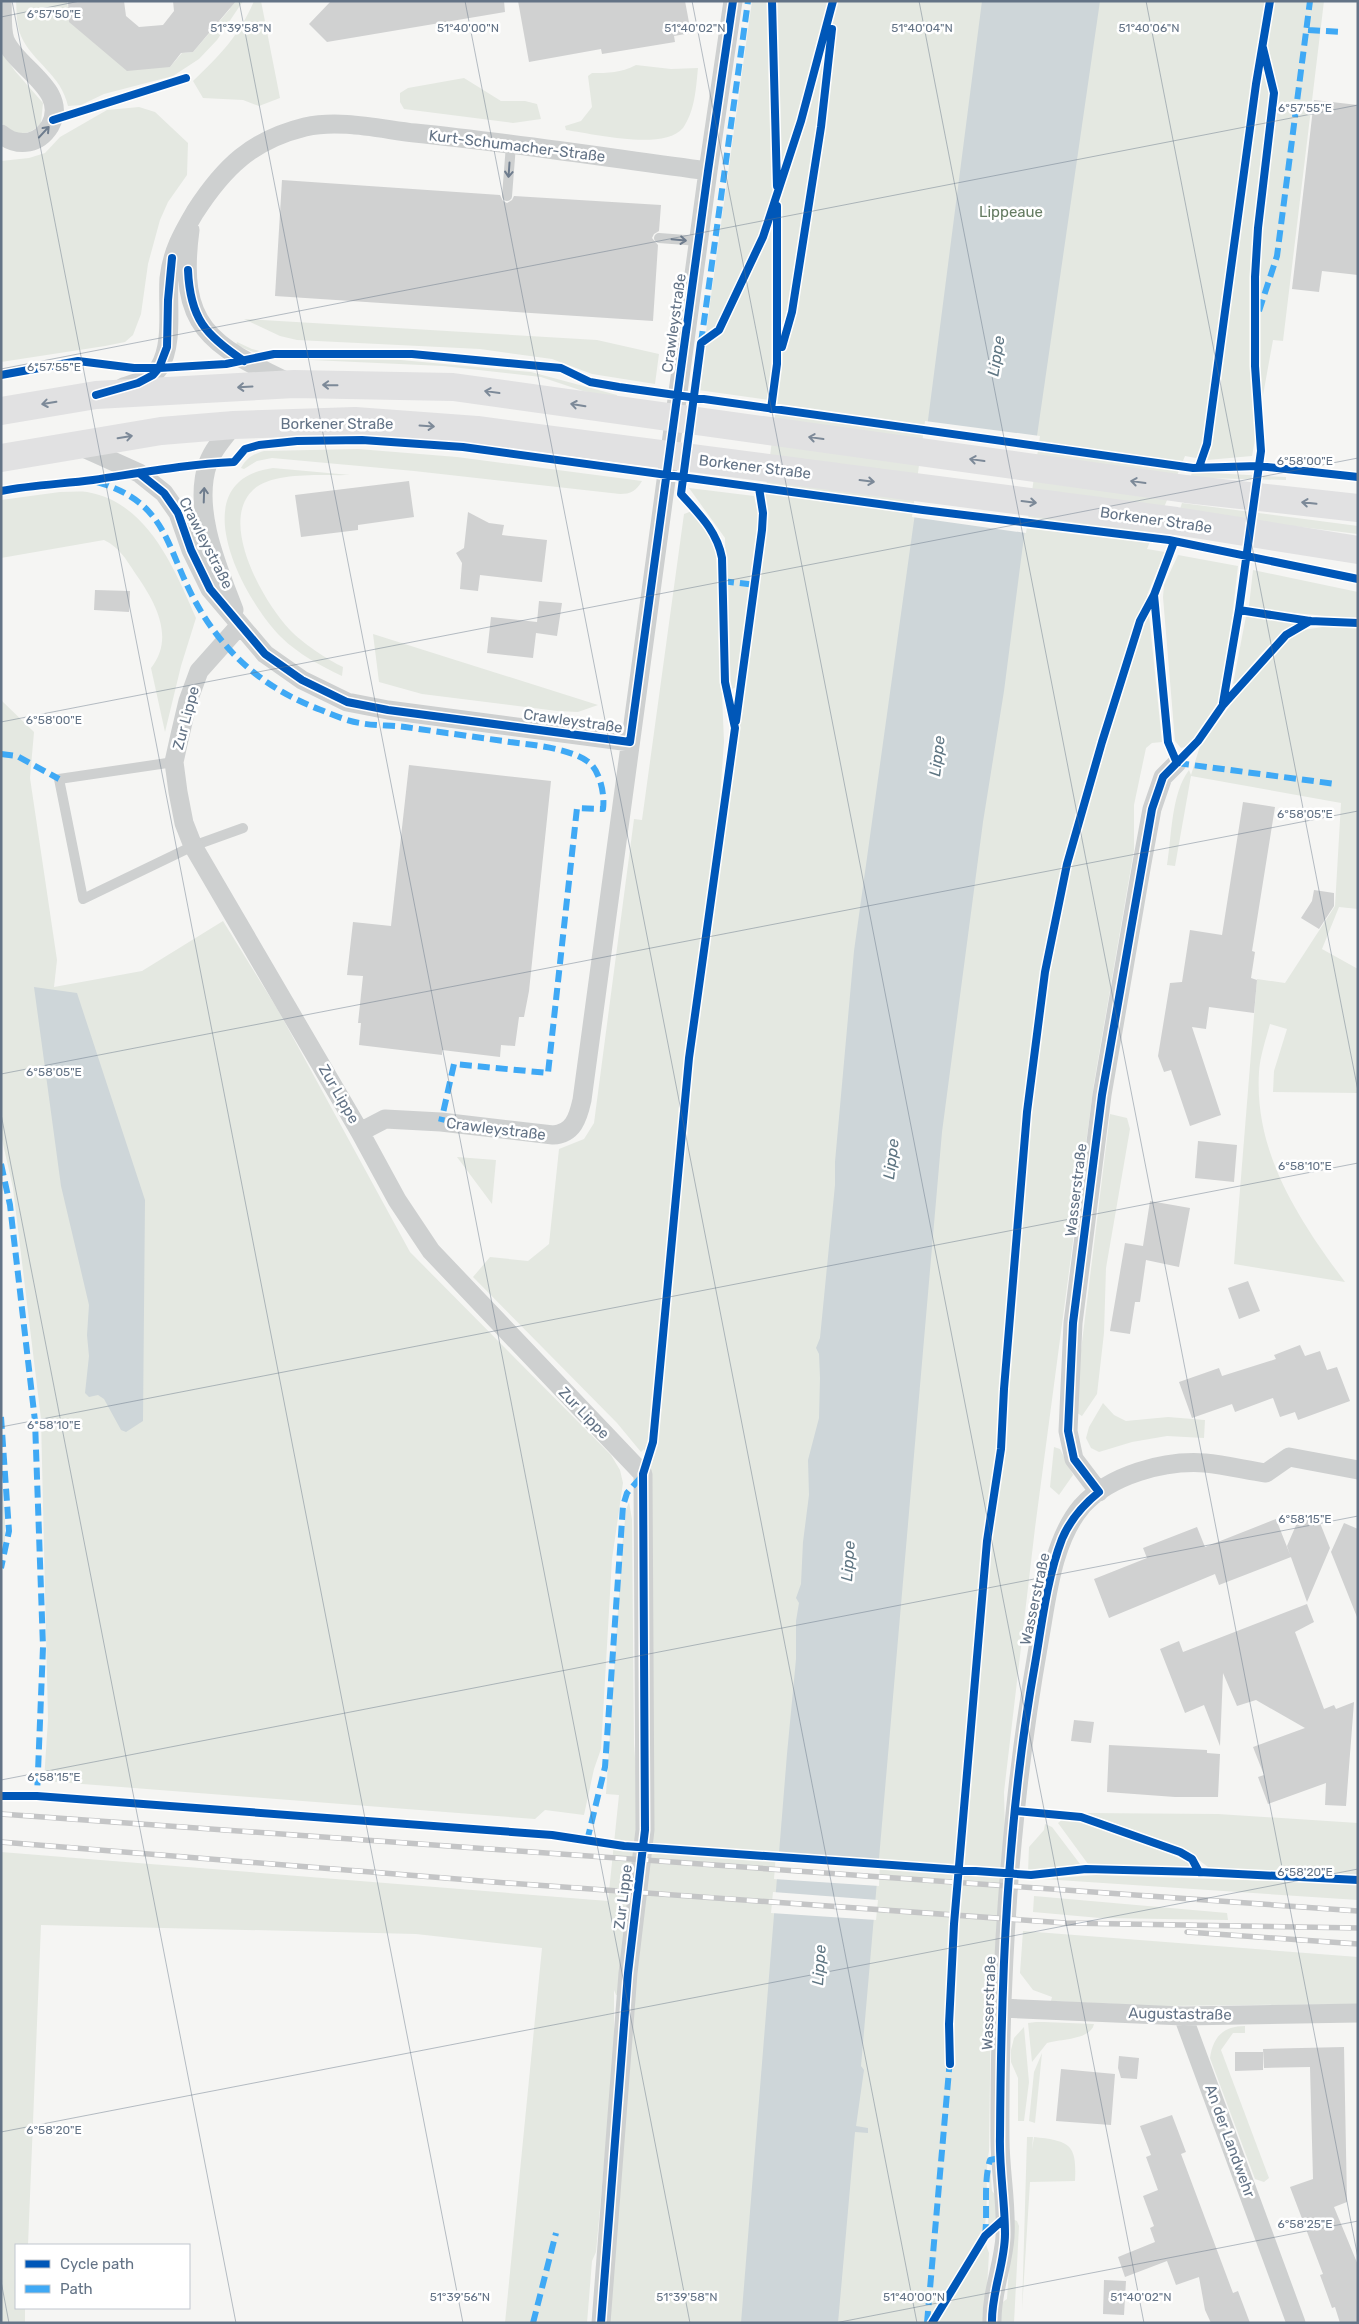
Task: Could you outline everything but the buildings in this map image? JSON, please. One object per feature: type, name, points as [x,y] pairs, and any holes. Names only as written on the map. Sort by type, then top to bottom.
[{"type":"main road","points":[[1,411],[96,395],[294,384],[453,386],[616,411],[1186,488],[1358,508]]},
{"type":"main road","name":"Borkener Straße","points":[[1,458],[161,431],[234,424],[355,421],[477,430],[1176,521],[1358,550]]},
{"type":"street","points":[[1,134],[8,140],[30,142],[44,135],[53,120],[54,110],[53,100],[48,90],[26,67],[5,40],[2,1]]},
{"type":"street","points":[[708,171],[733,1]]},
{"type":"street","name":"Kurt-Schumacher-Straße","points":[[96,395],[138,383],[153,375],[159,368],[167,347],[168,300],[172,258],[180,236],[229,167],[261,143],[307,127],[342,125],[511,144],[708,171]]},
{"type":"street","name":"Crawleystraße","points":[[360,1132],[385,1119],[441,1122],[562,1135],[571,1129],[578,1115],[582,1100],[708,171]]},
{"type":"street","name":"Kurt-Schumacher-Straße","points":[[191,219],[187,255],[189,290],[194,308],[203,326],[216,343],[244,361],[294,384]]},
{"type":"street","name":"Crawleystraße","points":[[234,424],[208,463],[205,479],[204,511],[210,543],[240,625]]},
{"type":"street","name":"Crawleystraße","points":[[77,445],[139,473],[164,494],[178,513],[191,550],[210,589],[265,654],[302,680],[347,702],[388,710],[630,742]]},
{"type":"street","name":"Zur Lippe","points":[[240,625],[199,671],[188,701],[174,762],[184,823],[193,846],[360,1132],[397,1200],[431,1252],[643,1474],[645,1830],[628,1973],[601,2323]]},
{"type":"street","name":"Wasserstraße","points":[[992,2323],[991,2309],[1005,2237],[1005,2198],[1000,2137],[1002,2008],[1017,1795],[1028,1702],[1043,1620],[1063,1538],[1083,1505],[1099,1492],[1074,1459],[1068,1431],[1073,1323],[1102,1095],[1152,809],[1164,777],[1177,763]]},
{"type":"street","points":[[1099,1492],[1114,1482],[1146,1470],[1175,1465],[1203,1463],[1266,1473],[1289,1457],[1358,1470]]},
{"type":"street","name":"Augustastraße","points":[[1002,2008],[1184,2016],[1358,2013]]},
{"type":"street","name":"An der Landwehr","points":[[1184,2016],[1296,2323]]},
{"type":"lane","points":[[507,196],[511,144]]},
{"type":"lane","points":[[658,238],[699,242]]},
{"type":"lane","points":[[174,762],[59,779],[83,899],[193,846],[242,828]]},
{"type":"green space","points":[[16,1],[67,1],[70,22],[170,67],[182,53],[193,52],[230,9],[229,1],[243,1],[217,40],[199,59],[173,76],[104,94],[81,105],[68,106],[59,85],[32,54],[19,32]]},
{"type":"green space","points":[[254,1],[261,1],[280,98],[259,106],[243,100],[203,98],[193,81],[235,35]]},
{"type":"green space","name":"Lippeaue","points":[[752,1],[1324,1],[1283,341],[1273,340],[1252,456],[1207,460],[1185,456],[1147,549],[1165,552],[1147,595],[1162,742],[1152,743],[1146,748],[1134,805],[1134,850],[1094,1083],[1035,1528],[1004,1792],[1005,1831],[991,2003],[989,2151],[985,2234],[989,2253],[985,2323],[604,2323],[634,1998],[616,1995],[614,1990],[614,2055],[596,2252],[592,2261],[587,2323],[505,2323],[542,1948],[416,1934],[41,1925],[28,2244],[15,2244],[15,2309],[25,2309],[25,2323],[1,2323],[1,1852],[608,1901],[619,1795],[606,1794],[622,1548],[626,1510],[629,1502],[632,1519],[634,1744],[637,1784],[644,1449],[641,1452],[617,1423],[473,1277],[490,1257],[528,1261],[549,1244],[559,1149],[584,1139],[594,1123],[634,819],[642,820],[684,514],[692,511],[708,532],[716,547],[724,742],[719,812],[711,868],[726,803],[777,401],[698,390]]},
{"type":"green space","points":[[1,51],[15,71],[43,103],[41,123],[32,131],[15,133],[1,122]]},
{"type":"green space","points":[[636,65],[671,69],[698,68],[696,91],[692,107],[683,128],[674,135],[661,139],[645,140],[566,130],[565,126],[581,121],[592,107],[588,76],[592,73],[620,71]]},
{"type":"green space","points":[[464,78],[501,101],[525,101],[537,104],[541,119],[513,123],[404,109],[400,102],[400,93],[408,88]]},
{"type":"green space","points":[[139,107],[155,112],[188,143],[187,175],[168,202],[160,220],[148,264],[141,314],[133,335],[125,342],[1,362],[1,161],[29,158],[45,153],[60,137],[107,110]]},
{"type":"green space","points":[[244,319],[597,340],[659,354],[655,384],[592,374],[552,359],[480,349],[297,340],[280,336]]},
{"type":"green space","points":[[237,342],[252,349],[274,355],[401,360],[531,372],[617,395],[617,398],[583,391],[541,377],[443,366],[268,358],[236,345]]},
{"type":"green space","points":[[358,449],[457,457],[642,481],[633,491],[620,494],[414,471],[272,458],[257,461],[244,469],[241,468],[251,457],[264,451]]},
{"type":"green space","points":[[273,468],[350,475],[286,477],[262,484],[253,490],[243,504],[240,522],[242,542],[249,562],[268,601],[295,635],[343,667],[342,676],[302,654],[281,637],[251,596],[237,570],[228,543],[225,517],[230,495],[245,477]]},
{"type":"green space","points":[[1192,472],[1286,477],[1286,480],[1203,478],[1191,476]]},
{"type":"green space","points":[[689,488],[754,496],[759,517],[736,687],[732,689],[729,678],[725,538]]},
{"type":"green space","points":[[60,492],[87,492],[108,498],[127,509],[157,541],[188,599],[196,618],[181,666],[165,732],[151,668],[162,644],[160,619],[149,595],[122,554],[104,540],[1,558],[1,500]]},
{"type":"green space","points":[[1182,503],[1358,526],[1358,534],[1179,512]]},
{"type":"green space","points":[[1178,555],[1238,566],[1228,653],[1218,703],[1189,746],[1181,748],[1175,741],[1163,597],[1164,585]]},
{"type":"green space","points":[[1253,570],[1358,592],[1358,619],[1262,610],[1249,606]]},
{"type":"green space","points":[[1246,616],[1299,624],[1272,642],[1237,683],[1233,684]]},
{"type":"green space","points":[[1330,626],[1358,628],[1358,909],[1339,907],[1322,949],[1358,969],[1358,1093],[1273,1092],[1274,1071],[1287,1029],[1270,1024],[1259,1072],[1259,1102],[1272,1158],[1283,1184],[1311,1234],[1345,1282],[1234,1264],[1257,979],[1285,983],[1335,906],[1341,803],[1191,776],[1175,866],[1167,865],[1175,803],[1183,780],[1189,770],[1191,775],[1200,746],[1244,687],[1279,646],[1302,630]]},
{"type":"green space","points":[[373,634],[598,705],[578,712],[557,711],[422,694],[379,682]]},
{"type":"green space","points":[[1,700],[34,732],[30,778],[57,960],[54,987],[142,971],[223,921],[278,1010],[410,1252],[611,1455],[620,1470],[623,1483],[612,1559],[601,1749],[594,1769],[584,1815],[545,1810],[535,1819],[44,1781],[48,1719],[41,1419],[13,1188],[1,1135]]},
{"type":"green space","points":[[1110,1114],[1127,1118],[1130,1129],[1106,1268],[1104,1333],[1097,1394],[1082,1416],[1077,1413],[1077,1383]]},
{"type":"green space","points":[[457,1157],[496,1160],[492,1204]]},
{"type":"green space","points":[[1103,1403],[1114,1415],[1126,1421],[1168,1417],[1205,1420],[1204,1438],[1167,1436],[1132,1442],[1099,1452],[1091,1448],[1086,1438],[1089,1427]]},
{"type":"green space","points":[[1054,1447],[1060,1449],[1073,1475],[1059,1495],[1050,1487]]},
{"type":"green space","points":[[1,1475],[5,1543],[1,1545]]},
{"type":"green space","points":[[1086,1813],[1218,1814],[1358,1823],[1358,1878],[1238,1872],[1208,1867],[1183,1848]]},
{"type":"green space","points":[[1069,1818],[1164,1851],[1189,1863],[1189,1867],[1088,1864],[1058,1823],[1063,1819]]},
{"type":"green space","points":[[1045,1824],[1052,1827],[1080,1864],[1028,1872],[1029,1847],[1044,1830]]},
{"type":"green space","points":[[1096,1875],[1358,1884],[1358,1900],[1043,1879]]},
{"type":"green space","points":[[1034,1896],[1227,1913],[1228,1920],[1100,1918],[1033,1912]]},
{"type":"green space","points":[[1023,1931],[1358,1957],[1358,2004],[1161,2006],[1051,2001],[1052,1997],[1033,1990],[1020,1973]]},
{"type":"green space","points":[[1028,2023],[1094,2024],[1092,2029],[1081,2036],[1047,2043],[1032,2062]]},
{"type":"green space","points":[[1245,2026],[1245,2033],[1233,2033],[1221,2050],[1269,2178],[1264,2182],[1255,2179],[1210,2058],[1211,2051],[1220,2034],[1231,2028]]},
{"type":"green space","points":[[1024,2027],[1029,2082],[1024,2121],[1018,2121],[1018,2078],[1011,2062],[1011,2050],[1014,2038]]},
{"type":"green space","points":[[1042,2053],[1035,2123],[1029,2121],[1034,2072]]},
{"type":"green space","points":[[1027,2137],[1033,2137],[1032,2149],[1034,2137],[1056,2140],[1069,2147],[1074,2159],[1075,2181],[1030,2182],[1022,2310]]},
{"type":"green space","points":[[990,2164],[992,2191],[998,2198],[997,2222],[988,2230]]},
{"type":"green space","points":[[1012,2219],[1017,2221],[1019,2226],[1014,2323],[1000,2323],[1000,2304],[1007,2299]]},
{"type":"water","name":"Lippe","points":[[982,1],[1100,1],[1037,436],[1004,691],[983,822],[942,1132],[861,2066],[864,2070],[856,2126],[868,2128],[868,2133],[855,2132],[838,2323],[741,2323],[796,1659],[796,1621],[799,1603],[796,1598],[801,1584],[803,1542],[809,1495],[808,1460],[819,1418],[819,1354],[816,1348],[820,1338],[835,1185],[835,1162],[854,951],[928,420]]},
{"type":"water","points":[[34,987],[77,993],[145,1200],[143,1421],[126,1432],[121,1430],[104,1399],[98,1395],[89,1397],[85,1393],[89,1356],[87,1335],[89,1305],[61,1186]]},
{"type":"pier","points":[[925,421],[1040,436],[1026,533],[912,517]]},
{"type":"pier","points":[[776,1854],[880,1861],[879,1886],[774,1879]]},
{"type":"pier","points":[[773,1892],[878,1900],[876,1920],[771,1913]]},
{"type":"railway","points":[[1,1814],[1358,1911]]},
{"type":"railway","points":[[1,1842],[494,1882],[1065,1923],[1358,1928]]},
{"type":"railway","points":[[1187,1932],[1358,1944]]},
{"type":"marked path","points":[[701,343],[748,1]]},
{"type":"marked path","points":[[1259,311],[1277,256],[1310,1]]},
{"type":"marked path","points":[[1308,30],[1343,32]]},
{"type":"marked path","points":[[97,482],[120,491],[138,502],[151,514],[170,545],[185,581],[206,620],[248,668],[282,692],[340,718],[355,722],[405,727],[550,748],[579,757],[592,765],[595,770],[601,783],[603,809],[577,808],[548,1073],[454,1064],[441,1122]]},
{"type":"marked path","points":[[722,581],[756,585]]},
{"type":"marked path","points":[[1,754],[17,756],[59,779]]},
{"type":"marked path","points":[[1177,763],[1336,784]]},
{"type":"marked path","points":[[1,1164],[10,1205],[35,1421],[43,1647],[37,1796]]},
{"type":"marked path","points":[[1,1417],[9,1531],[1,1568]]},
{"type":"marked path","points":[[587,1841],[605,1767],[623,1506],[627,1493],[643,1475]]},
{"type":"marked path","points":[[927,2323],[950,2059]]},
{"type":"marked path","points":[[985,2236],[988,2169],[990,2160],[1000,2158]]},
{"type":"marked path","points":[[533,2323],[556,2233]]},
{"type":"cycle path","points":[[139,473],[164,493],[178,513],[191,550],[210,589],[265,654],[302,680],[347,702],[388,710],[630,742],[733,1]]},
{"type":"cycle path","points":[[772,1],[777,186]]},
{"type":"cycle path","points":[[601,2323],[628,1973],[645,1830],[643,1474],[653,1442],[689,1058],[735,728],[725,682],[722,558],[720,548],[712,531],[681,494],[701,343],[719,330],[763,237],[801,121],[833,1]]},
{"type":"cycle path","points":[[1199,467],[1207,444],[1256,84],[1270,1]]},
{"type":"cycle path","points":[[782,347],[792,312],[821,127],[832,29]]},
{"type":"cycle path","points":[[1223,703],[1239,610],[1261,451],[1255,366],[1255,277],[1258,228],[1274,93],[1263,48]]},
{"type":"cycle path","points":[[53,120],[186,78]]},
{"type":"cycle path","points":[[771,409],[777,364],[777,206]]},
{"type":"cycle path","points":[[96,395],[138,383],[153,375],[159,368],[167,347],[168,300],[172,258]]},
{"type":"cycle path","points":[[188,270],[192,301],[202,324],[219,343],[244,361]]},
{"type":"cycle path","points":[[1,375],[78,361],[134,368],[159,368],[226,364],[274,354],[412,354],[561,368],[590,382],[619,387],[1193,468],[1258,466],[1358,477]]},
{"type":"cycle path","points":[[1,491],[181,467],[234,462],[245,449],[259,445],[297,441],[362,440],[463,447],[923,510],[1169,540],[1358,579]]},
{"type":"cycle path","points":[[736,721],[762,530],[763,513],[759,488]]},
{"type":"cycle path","points":[[950,2064],[949,2024],[954,1924],[987,1541],[1001,1449],[1004,1389],[1027,1112],[1045,972],[1067,864],[1102,742],[1140,621],[1154,595],[1174,542]]},
{"type":"cycle path","points":[[1154,595],[1168,742],[1177,763]]},
{"type":"cycle path","points":[[1239,610],[1310,621],[1358,623]]},
{"type":"cycle path","points":[[992,2323],[992,2312],[1003,2256],[1005,2234],[1000,2148],[1002,2018],[1007,1899],[1018,1781],[1025,1722],[1052,1569],[1069,1525],[1082,1508],[1099,1492],[1074,1459],[1068,1431],[1073,1323],[1102,1095],[1152,809],[1163,777],[1198,741],[1223,705],[1286,635],[1310,621]]},
{"type":"cycle path","points":[[1,1796],[37,1796],[552,1835],[624,1846],[1031,1875],[1086,1869],[1199,1872],[1358,1880]]},
{"type":"cycle path","points":[[1016,1811],[1081,1817],[1180,1852],[1192,1859],[1199,1872]]},
{"type":"cycle path","points":[[932,2323],[985,2236],[1004,2219]]}]
